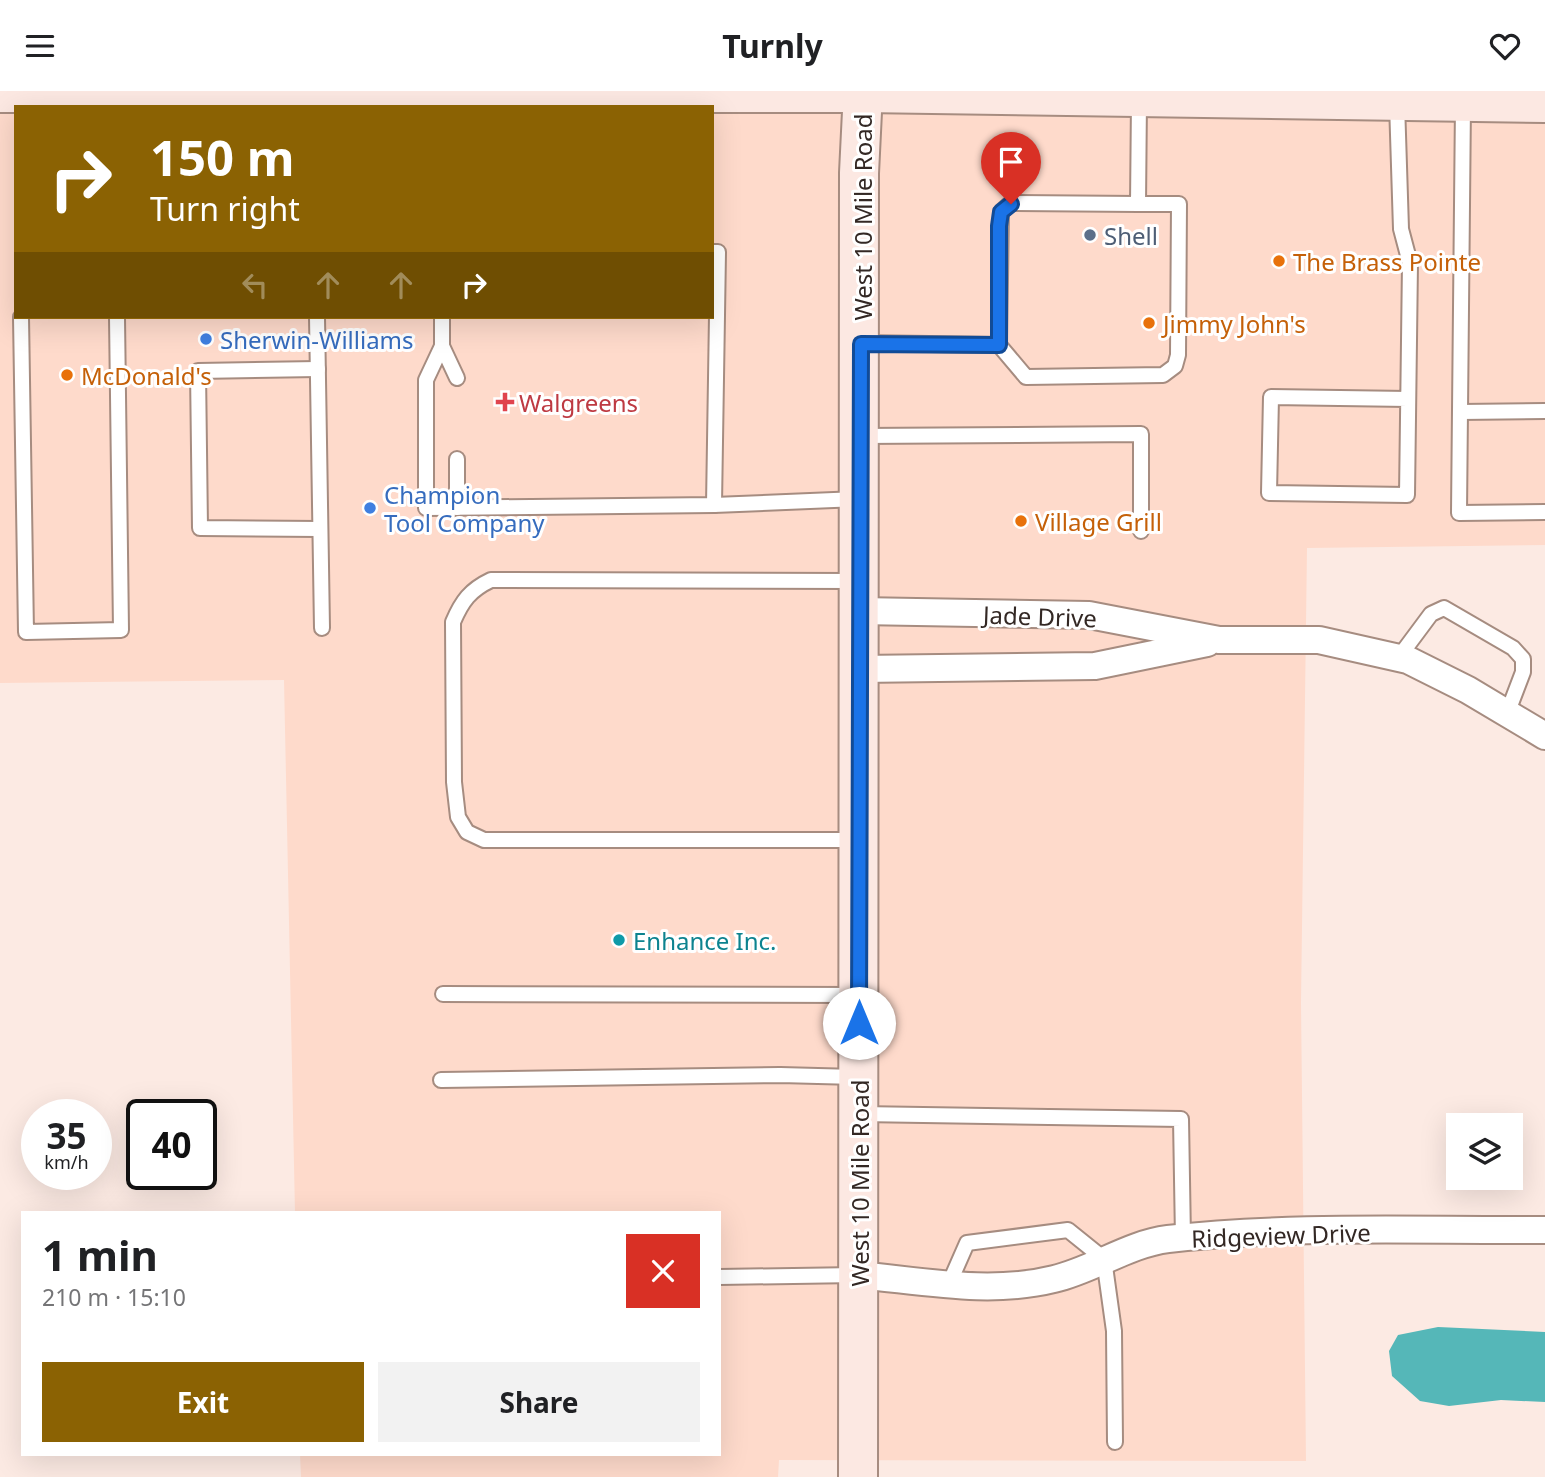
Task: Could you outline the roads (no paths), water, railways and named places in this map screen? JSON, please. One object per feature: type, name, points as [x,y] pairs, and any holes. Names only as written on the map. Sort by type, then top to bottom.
[{"type":"main road","points":[[13,97],[254,92],[314,100],[654,92],[863,92],[1281,95],[1397,101],[1545,103]]},
{"type":"main road","name":"West 10 Mile Road","points":[[858,1477],[861,344],[859,173],[863,92]]},
{"type":"street","name":"Jade Drive","points":[[859,596],[1089,615],[1219,640],[1319,640],[1399,657],[1468,690],[1545,736]]},
{"type":"street","name":"Jade Drive","points":[[860,669],[1095,666],[1219,640]]},
{"type":"street","name":"Ridgeview Drive","points":[[858,1275],[989,1288],[1054,1279],[1104,1259],[1167,1239],[1224,1233],[1545,1230]]},
{"type":"lane","points":[[1138,204],[1155,96]]},
{"type":"lane","points":[[1397,101],[1401,229],[1410,263],[1407,495],[1269,493],[1271,397],[1408,399]]},
{"type":"lane","points":[[1463,102],[1460,513],[1545,512]]},
{"type":"lane","points":[[1011,204],[1138,204],[1179,204],[1178,355],[1174,366],[1163,375],[1026,377],[999,345],[1001,212],[1011,204]]},
{"type":"lane","points":[[714,252],[718,252],[714,505]]},
{"type":"lane","points":[[21,319],[26,632],[121,630],[117,319]]},
{"type":"lane","points":[[317,319],[322,628]]},
{"type":"lane","points":[[442,319],[442,347],[457,378]]},
{"type":"lane","points":[[861,344],[999,345]]},
{"type":"lane","points":[[442,347],[426,380],[426,509],[714,505],[860,499]]},
{"type":"lane","points":[[318,369],[198,371],[200,528],[320,529]]},
{"type":"lane","points":[[1460,412],[1545,411]]},
{"type":"lane","points":[[860,436],[1141,434],[1141,531]]},
{"type":"lane","points":[[457,459],[457,508]]},
{"type":"lane","points":[[859,596],[491,580],[477,586],[462,601],[453,622],[453,635],[454,782],[457,817],[467,832],[475,837],[484,841],[859,840]]},
{"type":"lane","points":[[1399,657],[1431,614],[1444,608],[1513,648],[1523,659],[1523,672],[1507,714]]},
{"type":"lane","points":[[443,995],[859,995]]},
{"type":"lane","points":[[441,1080],[780,1075],[859,1096],[1181,1119],[1183,1239]]},
{"type":"lane","points":[[949,1284],[967,1243],[1068,1230],[1104,1259],[1114,1331],[1115,1443]]},
{"type":"lane","points":[[721,1277],[858,1275]]},
{"type":"water","points":[[1438,1327],[1545,1332],[1545,1402],[1501,1400],[1449,1406],[1420,1401],[1392,1376],[1389,1351],[1398,1335]]},
{"type":"place","name":"Shell","points":[[1090,235]]},
{"type":"place","name":"The Brass Pointe","points":[[1279,261]]},
{"type":"place","name":"Jimmy John's","points":[[1149,323]]},
{"type":"place","name":"Sherwin-Williams","points":[[206,339]]},
{"type":"place","name":"McDonald's","points":[[67,375]]},
{"type":"place","name":"Walgreens","points":[[505,402]]},
{"type":"place","name":"Champion Tool Company","points":[[370,508]]},
{"type":"place","name":"Village Grill","points":[[1021,521]]},
{"type":"place","name":"Enhance Inc.","points":[[619,940]]}]
